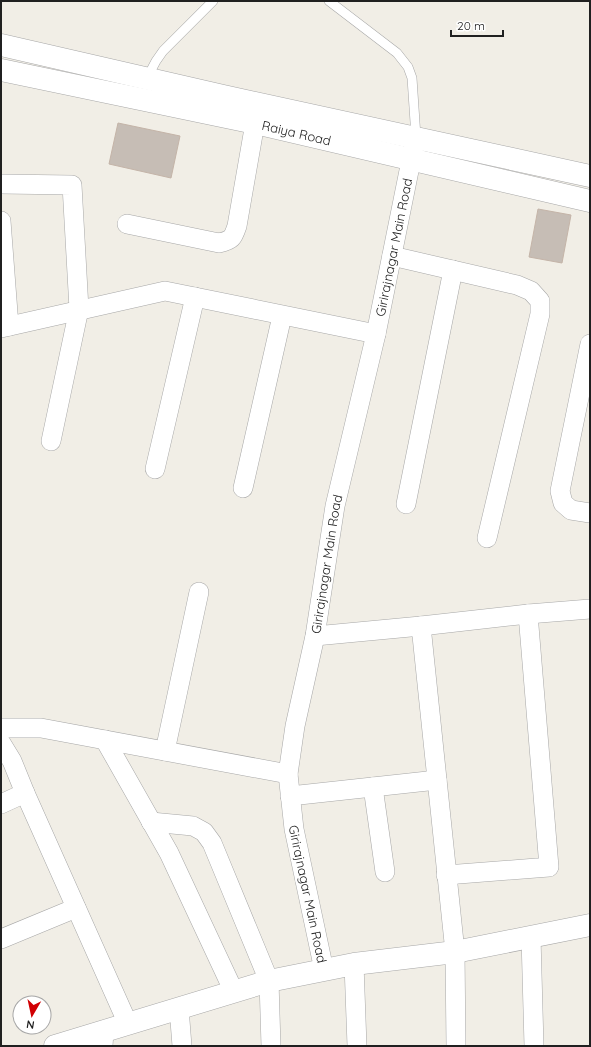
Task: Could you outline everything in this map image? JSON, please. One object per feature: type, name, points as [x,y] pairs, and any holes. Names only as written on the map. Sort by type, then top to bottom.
[{"type":"street","name":"Raiya Road","points":[[1,45],[223,96],[590,176]]},
{"type":"street","name":"Raiya Road","points":[[1,70],[255,123],[590,201]]},
{"type":"street","points":[[127,224],[219,243],[229,240],[234,235],[237,226],[255,123]]},
{"type":"street","name":"Girirajnagar Main Road","points":[[324,970],[294,829],[288,774],[295,726],[315,636],[335,506],[376,334],[416,137]]},
{"type":"street","points":[[1,184],[72,185],[80,309],[51,441]]},
{"type":"street","points":[[1,221],[5,327],[165,291],[376,334]]},
{"type":"street","points":[[392,256],[517,285],[531,291],[540,301],[540,314],[487,538]]},
{"type":"street","points":[[406,504],[453,270]]},
{"type":"street","points":[[155,469],[195,297]]},
{"type":"street","points":[[243,488],[282,316]]},
{"type":"street","points":[[590,344],[560,491],[563,503],[571,510],[590,513]]},
{"type":"street","points":[[165,751],[199,592]]},
{"type":"street","points":[[315,636],[590,609]]},
{"type":"street","points":[[446,875],[550,867],[528,614]]},
{"type":"street","points":[[421,626],[455,952],[456,1046]]},
{"type":"street","points":[[1,728],[41,728],[288,774]]},
{"type":"street","points":[[105,740],[169,853],[234,992]]},
{"type":"street","points":[[1,743],[12,761],[25,794],[128,1024]]},
{"type":"street","points":[[290,796],[437,780]]},
{"type":"street","points":[[373,787],[384,872]]},
{"type":"street","points":[[1,804],[25,794]]},
{"type":"street","points":[[151,822],[193,826],[204,832],[212,843],[269,981],[271,1046]]},
{"type":"street","points":[[1,939],[76,908]]},
{"type":"street","points":[[55,1046],[103,1039],[128,1024],[269,981],[354,964],[455,952],[590,925]]},
{"type":"street","points":[[531,937],[534,1046]]},
{"type":"street","points":[[354,964],[357,1046]]},
{"type":"street","points":[[179,1008],[182,1046]]},
{"type":"lane","points":[[135,99],[163,51],[213,1]]},
{"type":"lane","points":[[329,1],[397,53],[408,67],[412,78],[416,137]]},
{"type":"building","points":[[118,123],[180,136],[171,178],[109,164]]},
{"type":"building","points":[[538,209],[571,215],[562,263],[529,257]]}]
